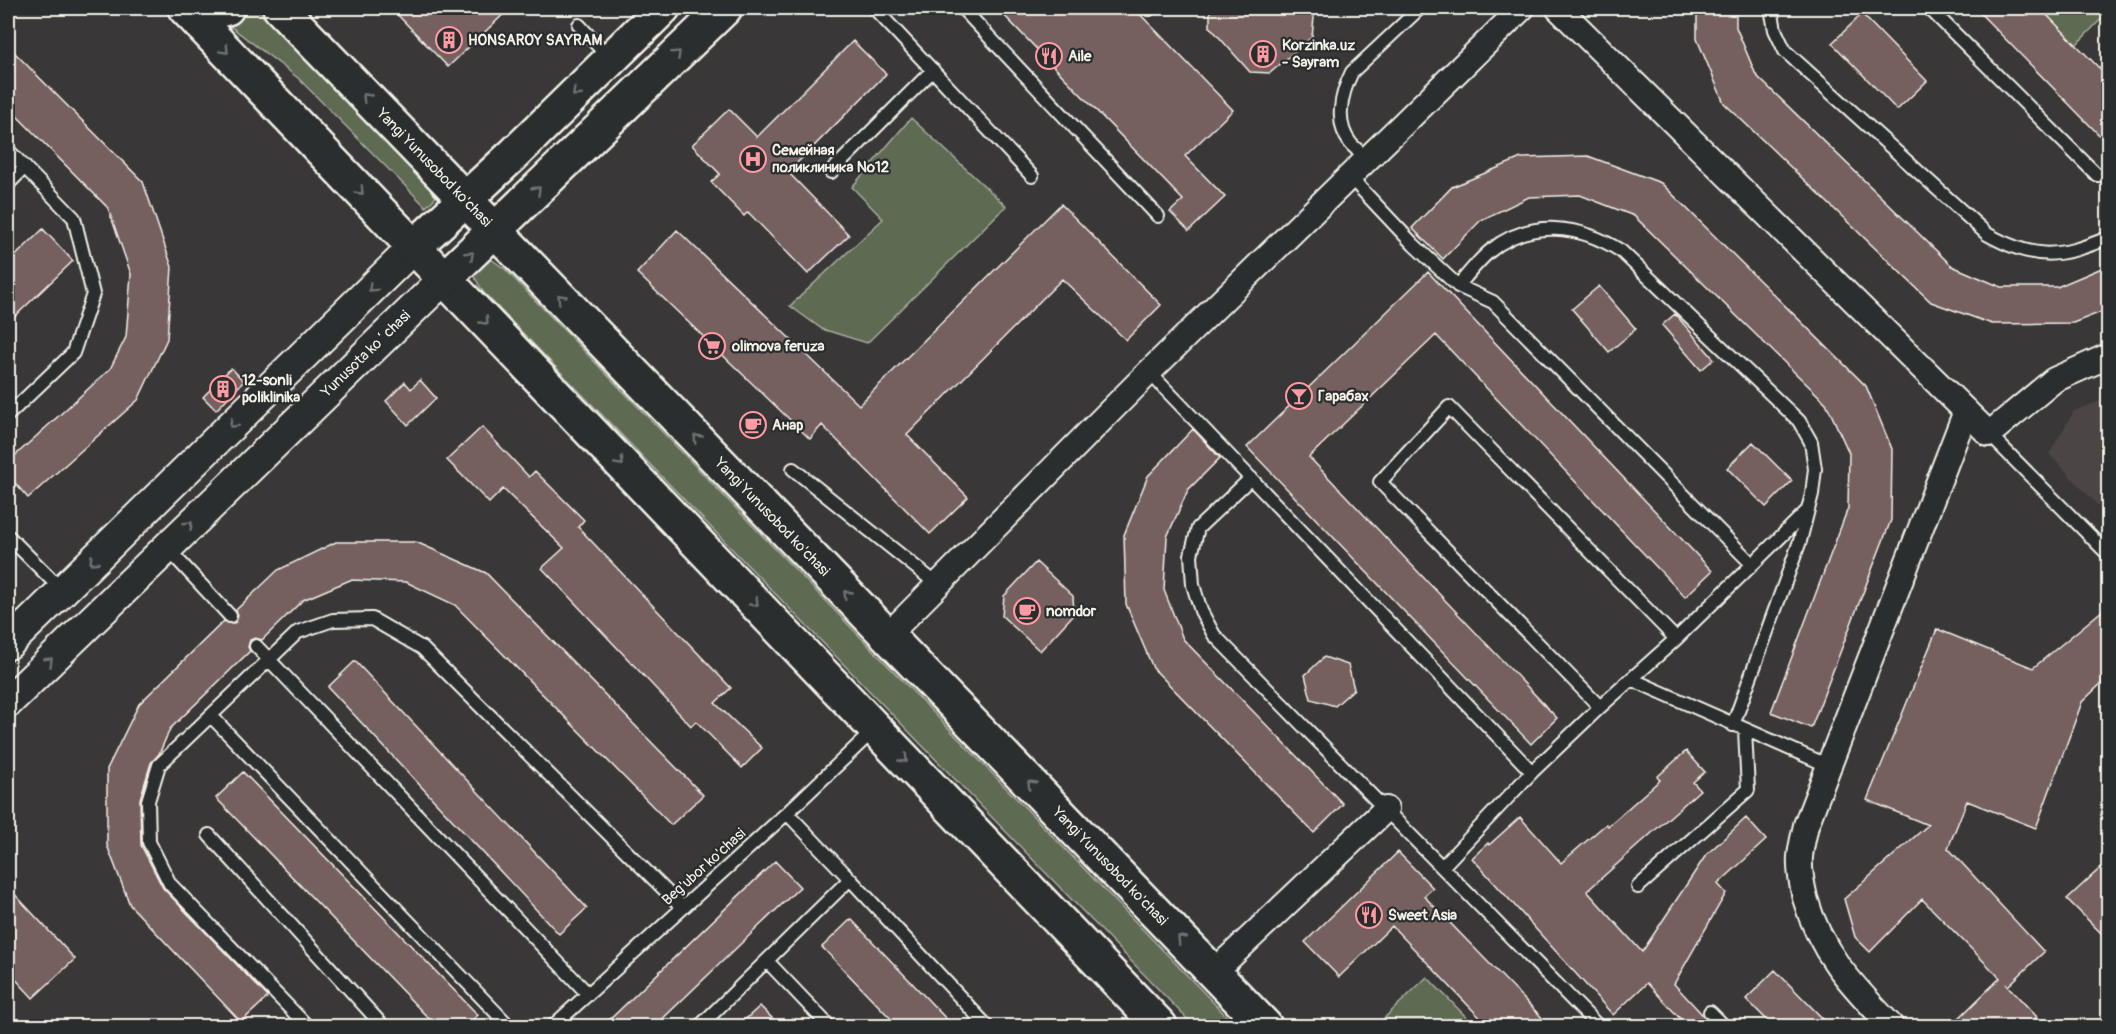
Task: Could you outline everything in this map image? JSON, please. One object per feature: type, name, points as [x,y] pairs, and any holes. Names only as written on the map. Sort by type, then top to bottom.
[{"type":"main road","points":[[187,10],[213,12],[227,8]]},
{"type":"main road","name":"Yangi Yunusobod ko'chasi","points":[[280,8],[1265,1026]]},
{"type":"main road","points":[[414,247],[663,8]]},
{"type":"main road","name":"Yunusota koʻchasi","points":[[444,279],[725,8]]},
{"type":"main road","points":[[187,10],[1160,1026]]},
{"type":"street","points":[[887,636],[1149,372],[1522,8]]},
{"type":"street","points":[[1558,8],[1989,434],[2054,380],[2109,356]]},
{"type":"street","points":[[8,644],[414,247]]},
{"type":"street","name":"Yunusota koʻchasi","points":[[8,702],[444,279]]},
{"type":"street","points":[[1891,1026],[1842,972],[1820,940],[1803,888],[1800,859],[1806,825],[1966,411]]},
{"type":"street","points":[[1213,973],[1386,809]]},
{"type":"lane","points":[[874,8],[1032,176]]},
{"type":"lane","points":[[962,8],[1158,216]]},
{"type":"lane","points":[[1368,160],[1350,143],[1344,132],[1340,109],[1346,84],[1352,72],[1420,8]]},
{"type":"lane","points":[[1771,8],[1775,30],[1785,51],[1987,234],[2010,247],[2056,255],[2076,251],[2109,238]]},
{"type":"lane","points":[[1929,8],[2097,175],[2109,176]]},
{"type":"lane","points":[[579,25],[610,59]]},
{"type":"lane","points":[[831,172],[933,70]]},
{"type":"lane","points":[[8,150],[74,218],[93,294],[73,353],[8,415]]},
{"type":"lane","points":[[8,184],[25,167]]},
{"type":"lane","points":[[1350,177],[1414,245],[1458,286],[1493,302],[1752,564]]},
{"type":"lane","points":[[1458,286],[1489,251],[1509,238],[1524,232],[1564,228],[1603,239],[1621,251],[1799,421],[1811,442],[1815,469],[1812,494],[1800,541],[1739,727],[1748,790],[1638,887]]},
{"type":"lane","points":[[1149,372],[1532,772]]},
{"type":"lane","points":[[1600,707],[1380,482],[1449,407],[1676,639]]},
{"type":"lane","points":[[1989,434],[2109,554]]},
{"type":"lane","points":[[793,469],[938,585]]},
{"type":"lane","points":[[1251,478],[1198,528],[1191,555],[1193,585],[1201,611],[1214,635],[1598,1026]]},
{"type":"lane","points":[[1443,866],[1532,772],[1676,639],[1807,511]]},
{"type":"lane","points":[[8,536],[62,590]]},
{"type":"lane","points":[[166,547],[230,616]]},
{"type":"lane","points":[[307,1026],[170,884],[149,842],[148,801],[159,765],[298,632],[333,620],[372,619],[422,648],[682,907]]},
{"type":"lane","points":[[256,646],[588,994]]},
{"type":"lane","points":[[1631,680],[1829,766]]},
{"type":"lane","points":[[211,716],[509,1026]]},
{"type":"lane","name":"Beg'ubor ko'chasi","points":[[553,1026],[787,813],[875,729]]},
{"type":"lane","points":[[787,813],[987,1026]]},
{"type":"lane","points":[[209,835],[383,1026]]},
{"type":"lane","points":[[700,1026],[850,879]]},
{"type":"lane","points":[[767,961],[829,1026]]},
{"type":"lane","points":[[1710,1012],[1724,1026]]},
{"type":"shaded area","points":[[2108,398],[2108,516],[2049,454],[2074,411]]},
{"type":"green space","points":[[245,8],[255,8],[425,183],[436,197],[426,207],[298,78],[226,23]]},
{"type":"green space","points":[[2040,8],[2108,8],[2108,12],[2076,45]]},
{"type":"green space","points":[[911,118],[1006,206],[867,343],[822,329],[790,306],[883,219],[852,187]]},
{"type":"green space","points":[[478,256],[491,259],[505,269],[1236,1026],[1194,1026],[483,292],[474,276],[471,263]]},
{"type":"green space","points":[[1427,977],[1475,1026],[1376,1026]]},
{"type":"building","name":"HONSAROY SAYRAM","points":[[391,8],[510,8],[448,67]]},
{"type":"building","points":[[997,8],[1134,8],[1233,110],[1185,156],[1225,197],[1189,231],[1170,212],[1183,200]]},
{"type":"building","name":"Korzinka.uz - Sayram","points":[[1210,8],[1315,8],[1312,37],[1270,73],[1250,72],[1210,27]]},
{"type":"building","points":[[1697,8],[1736,8],[1736,27],[1756,75],[1952,266],[2001,287],[2057,287],[2109,265],[2109,309],[2073,323],[1992,324],[1931,302],[1724,103],[1697,39]]},
{"type":"building","points":[[1975,8],[2040,8],[2109,78],[2109,145]]},
{"type":"building","points":[[1862,14],[1927,81],[1897,110],[1832,43]]},
{"type":"building","name":"Семейная поликлиника №12","points":[[853,41],[886,74],[788,172],[849,235],[808,274],[748,212],[744,216],[711,182],[720,174],[692,145],[729,109],[757,137]]},
{"type":"building","points":[[8,46],[143,182],[172,267],[167,339],[138,400],[28,498],[8,475],[8,462],[110,369],[126,337],[131,274],[108,208],[8,107]]},
{"type":"building","points":[[1588,156],[1661,183],[1866,386],[1892,449],[1891,520],[1811,728],[1771,712],[1848,508],[1849,453],[1826,403],[1634,216],[1580,195],[1529,197],[1481,220],[1443,259],[1412,228],[1452,187],[1521,158]]},
{"type":"building","points":[[1061,204],[1161,305],[1126,340],[1062,279],[907,435],[968,497],[930,534],[822,425],[810,439],[637,273],[677,230],[859,405]]},
{"type":"building","points":[[43,229],[73,261],[8,323],[8,263]]},
{"type":"building","points":[[1428,272],[1712,571],[1685,597],[1436,335],[1309,457],[1557,718],[1531,744],[1247,447]]},
{"type":"building","points":[[1599,286],[1636,329],[1609,352],[1572,309]]},
{"type":"building","points":[[1675,314],[1714,359],[1701,370],[1662,325]]},
{"type":"building","name":"12-sonli poliklinika","points":[[231,368],[244,381],[216,410],[203,397]]},
{"type":"building","points":[[420,380],[436,398],[408,425],[386,401],[405,382],[411,389]]},
{"type":"building","points":[[482,427],[529,477],[535,471],[584,520],[578,527],[731,688],[715,703],[762,748],[742,768],[696,721],[691,726],[542,568],[564,548],[503,489],[489,503],[447,460]]},
{"type":"building","points":[[1193,429],[1220,458],[1188,490],[1167,537],[1164,590],[1183,639],[1343,804],[1314,833],[1153,668],[1126,604],[1124,535],[1148,476]]},
{"type":"building","points":[[1753,442],[1792,481],[1766,507],[1727,468]]},
{"type":"building","points":[[336,542],[416,542],[486,573],[703,795],[671,825],[455,605],[406,582],[350,580],[303,600],[262,640],[255,638],[250,640],[248,647],[250,651],[170,729],[159,754],[151,763],[140,799],[141,845],[163,888],[268,997],[241,1022],[130,905],[107,845],[107,769],[139,704],[224,621],[231,624],[236,622],[238,615],[236,610],[278,570]]},
{"type":"building","points":[[1036,562],[1073,596],[1074,614],[1040,651],[1002,616],[1004,596]]},
{"type":"building","points":[[2109,605],[2109,676],[2082,702],[2036,828],[1967,801],[1948,848],[2044,952],[2008,986],[2006,984],[2037,1017],[2026,1026],[1951,1026],[2000,978],[1922,899],[1870,952],[1855,937],[1844,899],[1928,825],[1867,800],[1937,629],[2033,668]]},
{"type":"building","points":[[1324,657],[1348,665],[1354,689],[1335,706],[1311,699],[1305,675]]},
{"type":"building","points":[[355,661],[587,908],[559,934],[328,687]]},
{"type":"building","points":[[1686,751],[1705,772],[1693,782],[1700,790],[1587,891],[1642,952],[1706,855],[1746,818],[1766,840],[1718,884],[1726,893],[1674,984],[1713,1026],[1687,1026],[1647,983],[1613,1015],[1472,858],[1520,817],[1561,863],[1606,824],[1608,826],[1660,780],[1657,777]]},
{"type":"building","points":[[243,772],[478,1015],[466,1026],[436,1026],[216,798]]},
{"type":"building","points":[[1398,852],[1433,888],[1424,896],[1550,1026],[1488,1026],[1392,926],[1339,977],[1305,942]]},
{"type":"building","points":[[2109,860],[2109,941],[2067,899]]},
{"type":"building","points":[[775,861],[800,887],[655,1026],[603,1026]]},
{"type":"building","points":[[8,887],[75,959],[33,998],[8,971]]},
{"type":"building","points":[[851,919],[953,1026],[898,1026],[822,947]]},
{"type":"building","points":[[1775,970],[1830,1026],[1773,1026],[1746,999]]},
{"type":"building","points":[[760,1006],[780,1026],[738,1026]]},
{"type":"place","name":"HONSAROY SAYRAM","points":[[449,40]]},
{"type":"place","name":"Korzinka.uz - Sayram","points":[[1263,54]]},
{"type":"place","name":"Aile","points":[[1049,56]]},
{"type":"place","name":"Семейная поликлиника №12","points":[[753,159]]},
{"type":"place","name":"olimova feruza","points":[[712,346]]},
{"type":"place","name":"12-sonli poliklinika","points":[[223,389]]},
{"type":"place","name":"Гарабах","points":[[1299,396]]},
{"type":"place","name":"Анар","points":[[753,425]]},
{"type":"place","name":"nomdor","points":[[1027,611]]},
{"type":"place","name":"Sweet Asia","points":[[1369,915]]}]
